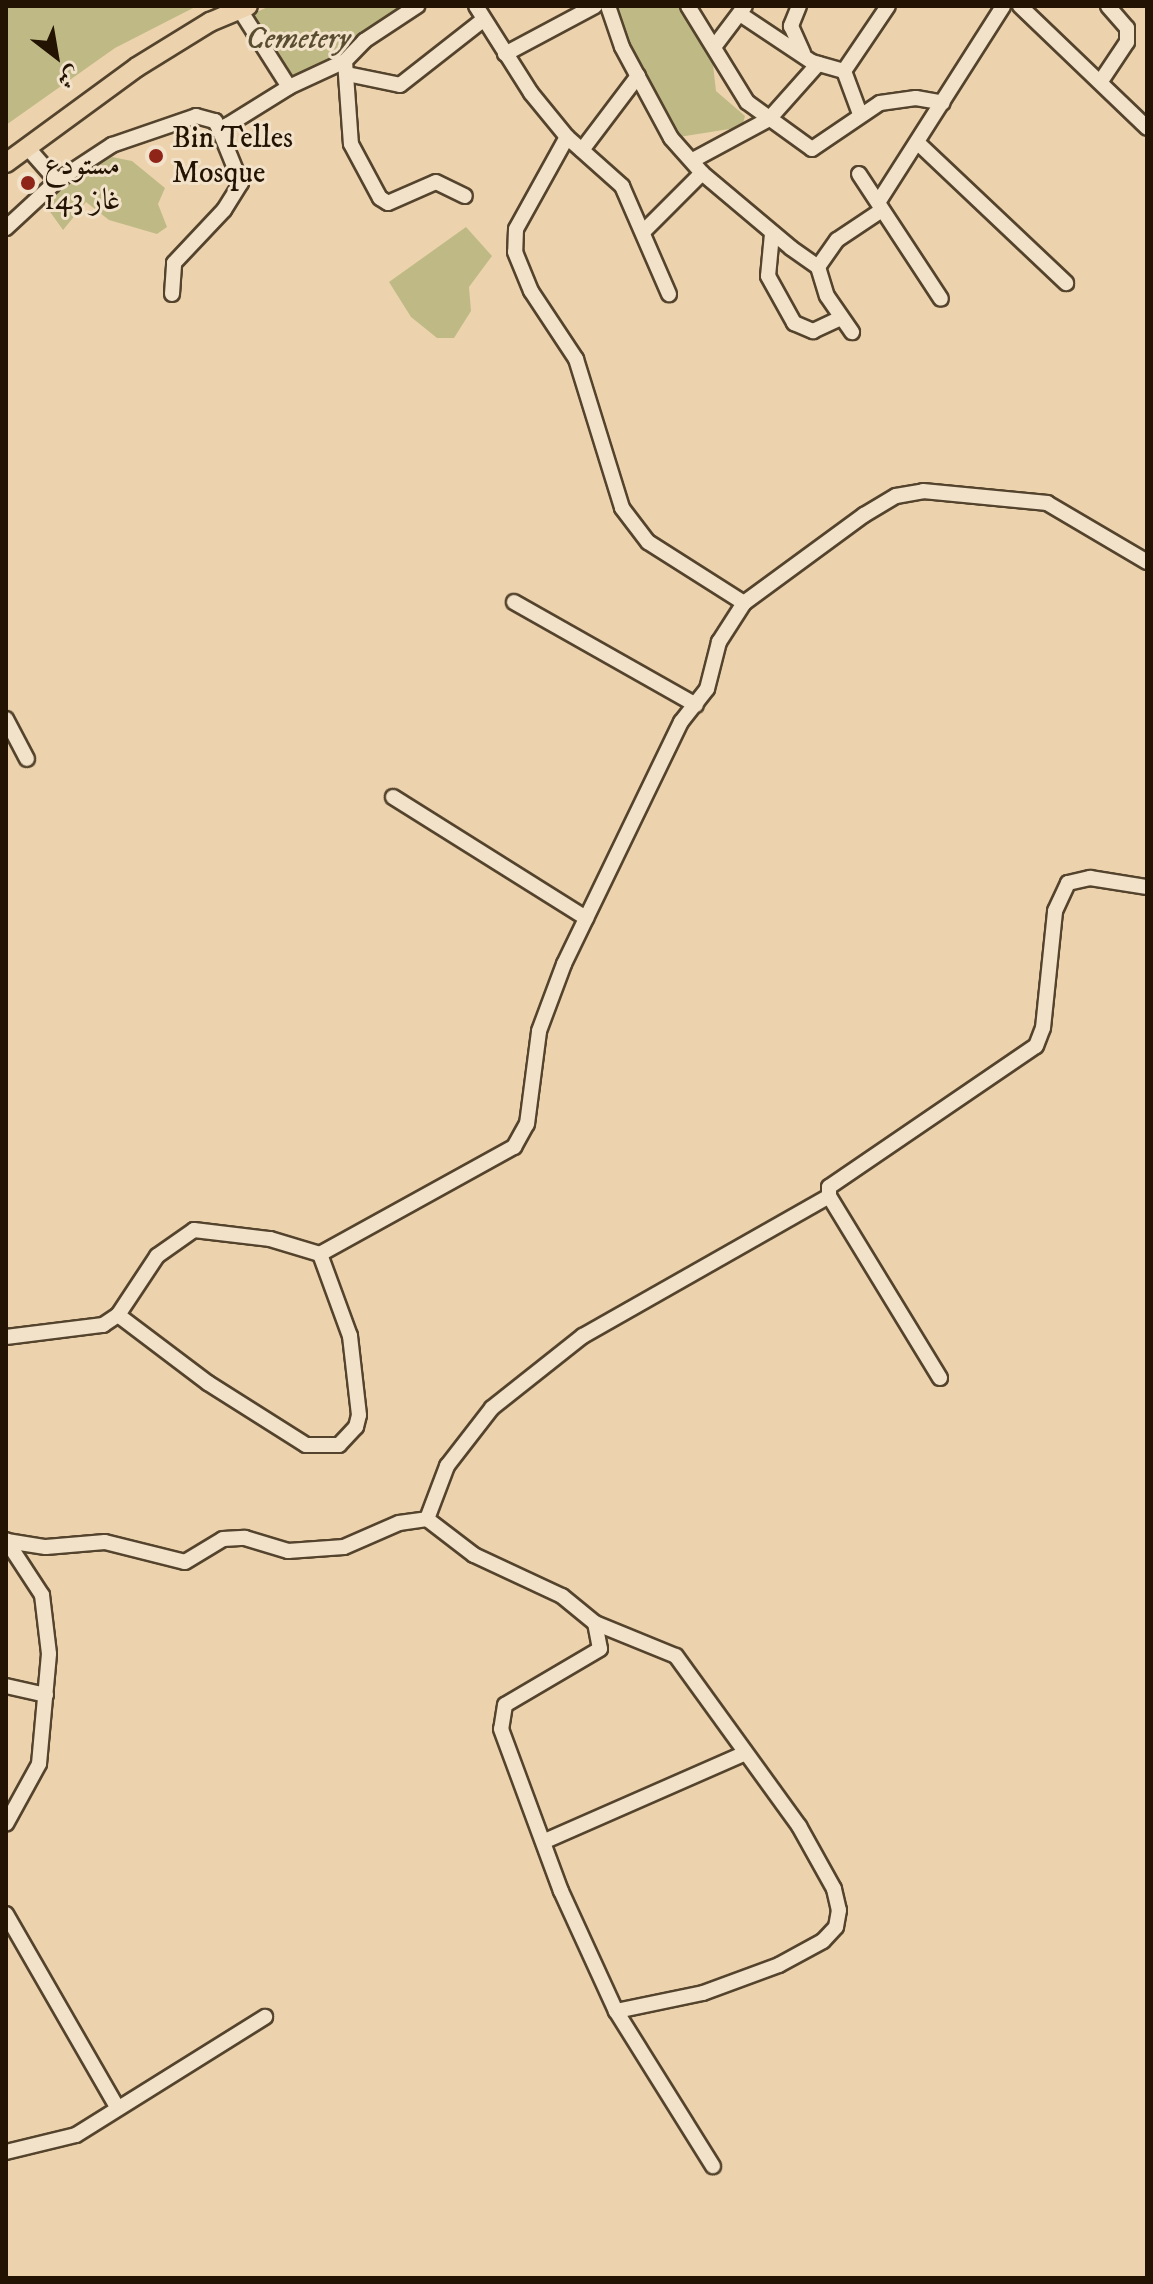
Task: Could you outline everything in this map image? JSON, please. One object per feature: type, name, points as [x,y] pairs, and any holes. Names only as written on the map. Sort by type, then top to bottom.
[{"type":"main road","points":[[6,163],[174,44],[244,8]]},
{"type":"street","points":[[417,6],[364,41],[346,68],[351,144],[380,198],[388,203],[436,182],[465,196]]},
{"type":"street","points":[[505,54],[595,6]]},
{"type":"street","points":[[608,6],[665,129],[702,173],[772,234],[818,267],[827,296],[852,332]]},
{"type":"street","points":[[799,6],[791,26],[811,60]]},
{"type":"street","points":[[844,71],[888,6]]},
{"type":"street","points":[[818,267],[837,240],[880,206],[1003,6]]},
{"type":"street","points":[[1020,6],[1147,128]]},
{"type":"street","points":[[1101,81],[1127,42],[1127,28],[1108,6]]},
{"type":"street","points":[[692,7],[747,102],[812,149],[860,114],[899,99],[943,103]]},
{"type":"street","points":[[244,8],[289,87]]},
{"type":"street","points":[[714,47],[743,10],[811,60],[844,71]]},
{"type":"street","points":[[219,129],[289,87],[346,68],[400,85],[480,13],[505,54],[567,137],[622,186],[669,294]]},
{"type":"street","points":[[693,160],[769,119],[811,60]]},
{"type":"street","points":[[844,71],[860,114]]},
{"type":"street","points":[[582,150],[638,76]]},
{"type":"street","points":[[6,228],[57,181],[112,145],[156,127],[196,116],[219,129],[241,183],[224,210],[174,263],[172,294]]},
{"type":"street","points":[[567,137],[516,229],[515,252],[522,272],[576,359],[628,520],[648,542],[744,603]]},
{"type":"street","points":[[918,143],[1066,283]]},
{"type":"street","points":[[27,147],[57,181]]},
{"type":"street","points":[[644,231],[702,173]]},
{"type":"street","points":[[859,174],[941,299]]},
{"type":"street","points":[[772,234],[768,276],[794,323],[813,331],[841,318]]},
{"type":"street","points":[[6,1337],[103,1325],[118,1315],[157,1256],[194,1230],[270,1239],[320,1254],[485,1165],[522,1138],[539,1031],[586,918],[674,735],[710,683],[719,642],[744,603],[864,515],[896,496],[923,491],[1047,503],[1147,562]]},
{"type":"street","points":[[514,602],[696,705]]},
{"type":"street","points":[[6,719],[27,759]]},
{"type":"street","points":[[393,797],[586,918]]},
{"type":"street","points":[[427,1519],[453,1455],[492,1408],[583,1336],[829,1196],[835,1179],[1036,1046],[1055,911],[1068,883],[1090,878],[1147,887]]},
{"type":"street","points":[[829,1196],[940,1378]]},
{"type":"street","points":[[118,1315],[208,1383],[306,1445],[339,1445],[356,1427],[359,1415],[350,1336],[320,1254]]},
{"type":"street","points":[[6,1541],[46,1547],[105,1542],[185,1562],[223,1539],[245,1538],[288,1551],[344,1547],[399,1523],[427,1519],[474,1555],[562,1596],[595,1623],[676,1656],[799,1826],[834,1889],[836,1927],[801,1954],[746,1978],[616,2011]]},
{"type":"street","points":[[6,1541],[35,1581],[45,1606],[46,1695],[39,1764],[6,1824]]},
{"type":"street","points":[[595,1623],[600,1649],[505,1705],[500,1717],[571,1913],[616,2011],[713,2166]]},
{"type":"street","points":[[6,1686],[46,1695]]},
{"type":"street","points":[[545,1841],[745,1753]]},
{"type":"street","points":[[6,1914],[117,2107]]},
{"type":"street","points":[[6,2152],[76,2135],[265,2017]]},
{"type":"green space","points":[[6,6],[197,6],[115,48],[6,125]]},
{"type":"green space","name":"Cemetery","points":[[270,6],[408,6],[294,81],[277,68],[246,17]]},
{"type":"green space","points":[[613,6],[682,6],[712,56],[716,91],[745,116],[742,127],[679,137],[625,43]]},
{"type":"green space","points":[[112,157],[132,161],[165,188],[158,204],[167,227],[157,234],[109,220],[86,202],[63,230],[48,209],[60,188]]},
{"type":"green space","points":[[466,227],[492,256],[469,287],[471,311],[454,338],[437,338],[411,317],[389,282]]},
{"type":"place","name":"Bin Telles Mosque","points":[[156,156]]},
{"type":"place","name":"مستودع غاز 143","points":[[28,183]]}]
